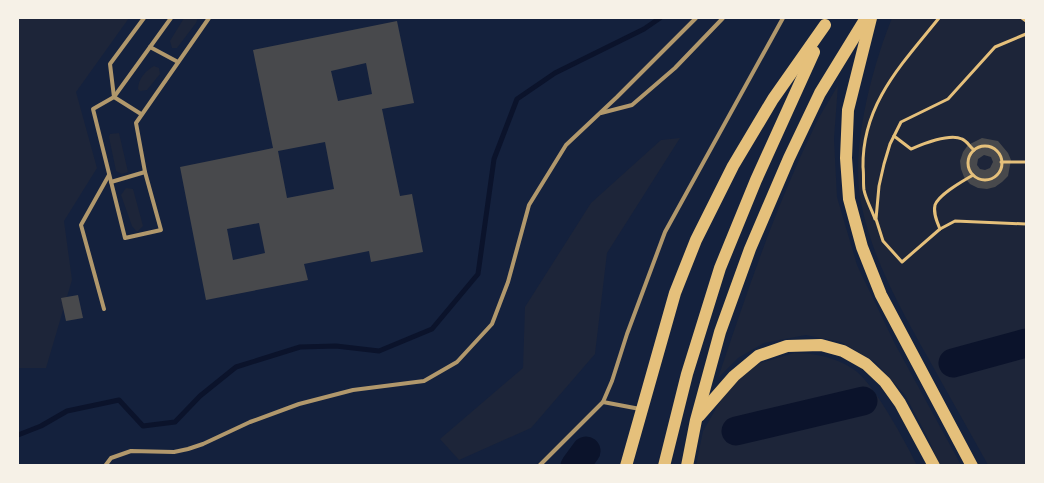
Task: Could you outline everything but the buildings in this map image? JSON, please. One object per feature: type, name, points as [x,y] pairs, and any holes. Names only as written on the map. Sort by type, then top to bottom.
[{"type":"main road","points":[[687,466],[696,420],[720,332],[750,249],[789,158],[820,94],[866,18]]},
{"type":"main road","points":[[871,18],[848,110],[846,158],[849,200],[862,247],[881,295],[972,466]]},
{"type":"main road","points":[[626,466],[675,293],[696,240],[733,166],[773,99],[827,21]]},
{"type":"main road","points":[[664,466],[687,374],[720,268],[756,180],[827,21]]},
{"type":"main road","points":[[696,420],[734,376],[758,356],[787,346],[822,345],[843,351],[866,364],[884,382],[900,403],[934,466]]},
{"type":"lane","points":[[114,97],[110,64],[144,18]]},
{"type":"lane","points":[[171,18],[114,97],[92,109],[125,238],[160,230],[145,172],[136,123],[209,18]]},
{"type":"lane","points":[[105,466],[111,458],[131,451],[174,452],[188,449],[250,422],[317,399],[354,390],[424,381],[457,362],[492,324],[508,282],[529,204],[566,146],[695,18]]},
{"type":"lane","points":[[599,114],[632,105],[675,68],[723,18]]},
{"type":"lane","points":[[539,466],[603,402],[666,232],[783,18]]},
{"type":"lane","points":[[150,47],[178,62]]},
{"type":"lane","points":[[114,97],[141,114]]},
{"type":"lane","points":[[111,182],[145,172]]},
{"type":"lane","points":[[104,309],[81,225],[109,175]]},
{"type":"lane","points":[[603,402],[642,409]]},
{"type":"path","points":[[939,18],[892,76],[877,101],[869,120],[863,155],[864,191],[883,241],[902,262],[940,229],[955,221],[1026,224]]},
{"type":"path","points":[[1022,18],[1026,21]]},
{"type":"path","points":[[876,220],[879,186],[884,164],[890,144],[901,122],[948,99],[995,47],[1026,34]]},
{"type":"path","points":[[894,136],[911,149],[932,140],[957,137],[965,140],[974,150]]},
{"type":"path","points":[[984,146],[990,147],[999,154],[1002,162],[1000,170],[993,178],[982,180],[973,175],[968,160],[974,150],[984,146]]},
{"type":"path","points":[[1002,162],[1026,162]]},
{"type":"path","points":[[940,229],[934,212],[939,198],[973,175]]},
{"type":"shaded area","points":[[18,18],[129,18],[76,92],[97,168],[64,221],[72,280],[46,368],[18,368]]},
{"type":"shaded area","points":[[184,18],[198,18],[177,48],[172,48],[170,41]]},
{"type":"shaded area","points":[[892,18],[1026,18],[1026,465],[988,465],[897,301],[872,243],[866,223],[858,182],[861,134],[877,60]]},
{"type":"shaded area","points":[[154,66],[159,68],[160,74],[147,90],[140,91],[138,85],[141,78],[145,72]]},
{"type":"shaded area","points":[[838,85],[834,139],[837,197],[857,265],[895,344],[961,465],[939,465],[929,440],[905,395],[875,362],[841,342],[806,335],[764,343],[738,358],[718,378],[785,192],[815,126]]},
{"type":"shaded area","points":[[119,133],[128,172],[122,174],[116,171],[109,137],[110,134]]},
{"type":"shaded area","points":[[680,138],[607,253],[595,354],[531,428],[459,460],[440,439],[523,368],[525,307],[591,203],[661,140]]},
{"type":"shaded area","points":[[126,188],[133,189],[143,226],[137,232],[132,226],[121,195]]},
{"type":"shaded area","points":[[794,353],[817,355],[832,359],[853,369],[861,376],[888,413],[917,465],[696,466],[703,431],[728,388],[760,363]]},
{"type":"waterway","points":[[18,435],[41,426],[67,411],[119,400],[143,426],[175,422],[200,396],[236,367],[300,347],[336,346],[379,351],[432,329],[478,274],[494,159],[517,99],[555,73],[644,29],[660,18]]},
{"type":"waterway","points":[[953,363],[1026,343]]},
{"type":"waterway","points":[[736,431],[863,401]]},
{"type":"waterway","points":[[575,466],[586,451]]}]
